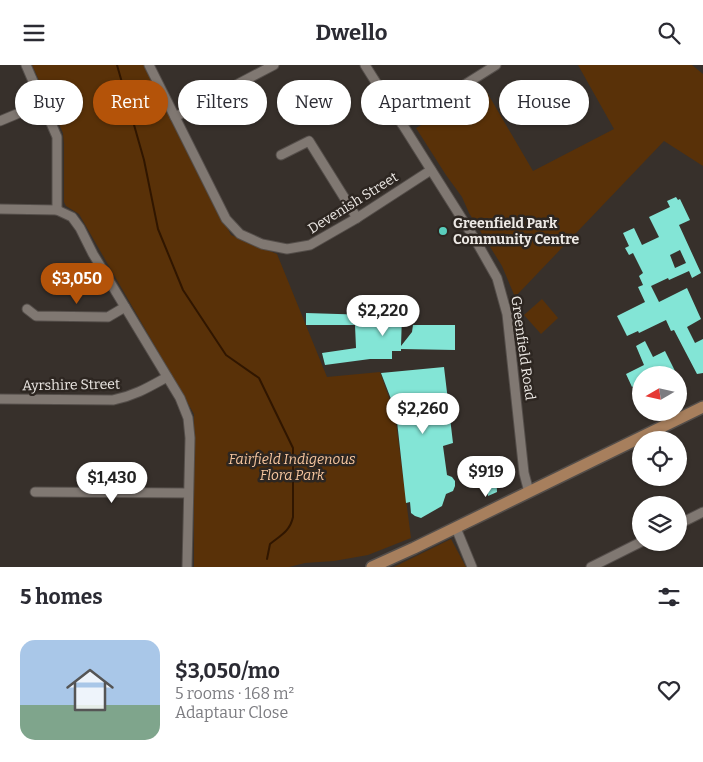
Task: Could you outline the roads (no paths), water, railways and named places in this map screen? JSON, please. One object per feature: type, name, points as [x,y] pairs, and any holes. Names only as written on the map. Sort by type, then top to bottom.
[{"type":"main road","points":[[372,567],[703,407]]},
{"type":"street","points":[[26,65],[33,80]]},
{"type":"street","name":"Devenish Street","points":[[149,65],[226,219],[240,233],[262,244],[287,249],[310,245],[357,218],[431,170]]},
{"type":"street","points":[[175,117],[274,65]]},
{"type":"street","name":"Greenfield Road","points":[[365,65],[374,80]]},
{"type":"street","points":[[466,80],[483,68],[496,65]]},
{"type":"street","points":[[0,121],[15,115]]},
{"type":"street","points":[[52,125],[58,143],[57,210]]},
{"type":"street","name":"Greenfield Road","points":[[403,125],[491,266],[503,296],[524,473],[529,492]]},
{"type":"street","points":[[281,155],[309,141],[357,218]]},
{"type":"street","points":[[0,209],[57,210],[68,213],[77,222],[93,254],[180,398],[188,418],[190,438],[187,567]]},
{"type":"street","points":[[27,309],[36,316],[108,317],[125,307]]},
{"type":"street","name":"Ayrshire Street","points":[[0,399],[113,400],[142,392],[167,377]]},
{"type":"street","points":[[35,492],[188,493]]},
{"type":"street","points":[[687,520],[703,512]]},
{"type":"street","points":[[456,528],[472,567]]},
{"type":"street","points":[[591,567],[632,546]]},
{"type":"waterway","points":[[117,65],[144,160],[158,229],[183,290],[226,355],[259,378],[293,448],[292,522],[270,544],[267,559]]},
{"type":"place","name":"Greenfield Park Community Centre","points":[[443,231]]},
{"type":"park label","name":"Fairfield Indigenous Flora Park","points":[[292,467]]}]
